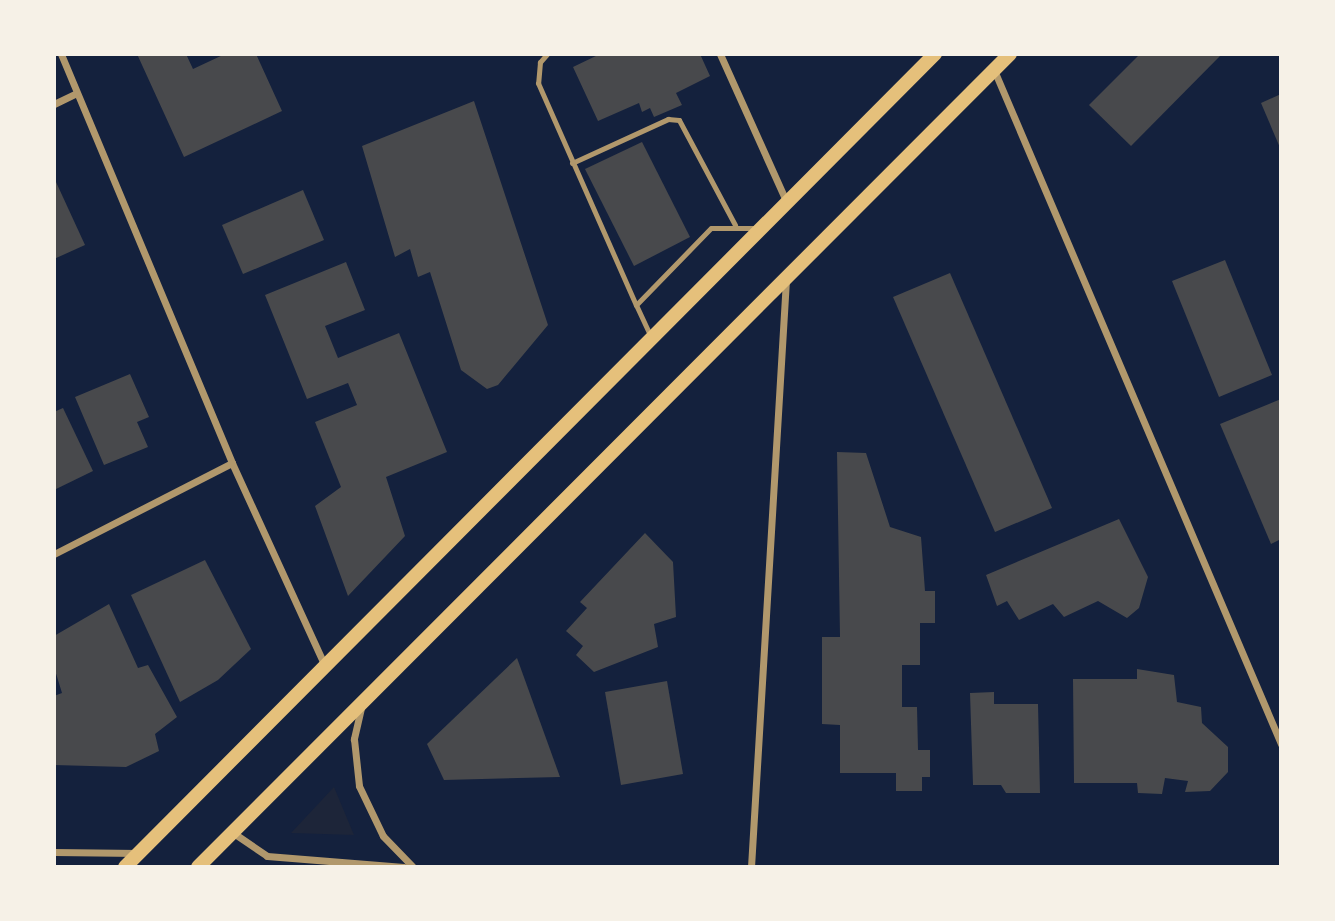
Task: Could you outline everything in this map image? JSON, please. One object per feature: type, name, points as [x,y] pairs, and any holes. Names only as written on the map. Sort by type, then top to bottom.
[{"type":"main road","points":[[125,867],[935,54]]},
{"type":"main road","points":[[198,867],[1010,54]]},
{"type":"street","points":[[61,54],[232,463],[325,666]]},
{"type":"street","points":[[720,54],[787,203]]},
{"type":"street","points":[[994,70],[1281,744]]},
{"type":"street","points":[[54,104],[77,93]]},
{"type":"street","points":[[751,867],[786,278]]},
{"type":"street","points":[[54,554],[232,463]]},
{"type":"street","points":[[363,702],[354,739],[359,786],[383,836],[413,867]]},
{"type":"street","points":[[232,832],[267,856],[404,867]]},
{"type":"street","points":[[54,852],[139,853]]},
{"type":"lane","points":[[547,54],[540,62],[538,83],[652,338]]},
{"type":"lane","points":[[572,163],[668,119],[679,120],[735,225]]},
{"type":"lane","points":[[636,305],[712,228],[735,225],[761,228]]},
{"type":"shaded area","points":[[334,787],[354,835],[291,833]]},
{"type":"building","points":[[137,54],[186,54],[193,69],[225,54],[256,54],[282,111],[184,157]]},
{"type":"building","points":[[600,54],[700,54],[710,76],[676,93],[682,105],[654,117],[650,108],[642,112],[639,103],[598,121],[573,67]]},
{"type":"building","points":[[1140,54],[1222,54],[1131,146],[1089,105]]},
{"type":"building","points":[[1281,94],[1281,150],[1261,103]]},
{"type":"building","points":[[474,101],[548,325],[498,385],[487,389],[461,370],[430,272],[418,277],[410,249],[395,257],[362,146]]},
{"type":"building","points":[[642,142],[690,237],[634,266],[585,169]]},
{"type":"building","points":[[56,182],[85,245],[54,259],[54,183]]},
{"type":"building","points":[[303,190],[324,240],[243,274],[222,225]]},
{"type":"building","points":[[1225,260],[1272,375],[1219,397],[1172,281]]},
{"type":"building","points":[[346,262],[365,310],[325,326],[338,358],[399,333],[447,452],[386,477],[405,536],[348,596],[315,506],[341,487],[315,422],[357,405],[348,383],[307,399],[265,295]]},
{"type":"building","points":[[950,273],[1052,508],[995,532],[893,297]]},
{"type":"building","points":[[130,374],[149,417],[137,422],[148,447],[104,465],[75,397]]},
{"type":"building","points":[[1281,399],[1281,539],[1271,544],[1220,424]]},
{"type":"building","points":[[63,408],[93,471],[54,490],[54,412]]},
{"type":"building","points":[[837,452],[866,453],[890,527],[921,537],[925,591],[935,591],[935,623],[920,623],[920,665],[902,665],[902,707],[917,707],[918,750],[930,750],[930,777],[922,777],[922,791],[896,791],[896,773],[840,773],[840,725],[822,724],[822,637],[840,637]]},
{"type":"building","points":[[1119,519],[1148,577],[1139,608],[1127,618],[1098,601],[1064,617],[1053,604],[1019,620],[1007,601],[997,606],[986,575]]},
{"type":"building","points":[[645,533],[673,562],[676,617],[654,624],[658,647],[594,672],[576,655],[583,646],[566,631],[587,608],[580,602]]},
{"type":"building","points":[[205,560],[251,649],[218,680],[180,702],[131,595]]},
{"type":"building","points":[[109,604],[138,668],[148,665],[177,717],[155,734],[159,751],[126,767],[54,765],[54,696],[62,693],[54,667],[54,636]]},
{"type":"building","points":[[517,658],[560,777],[444,780],[427,744]]},
{"type":"building","points":[[1137,669],[1174,675],[1177,702],[1201,707],[1202,723],[1228,747],[1228,772],[1210,791],[1185,792],[1188,781],[1165,778],[1162,794],[1138,793],[1137,783],[1074,783],[1073,679],[1137,679]]},
{"type":"building","points":[[667,681],[683,774],[621,785],[605,692]]},
{"type":"building","points":[[994,692],[994,704],[1038,704],[1040,793],[1006,793],[1001,785],[973,785],[970,693]]}]
